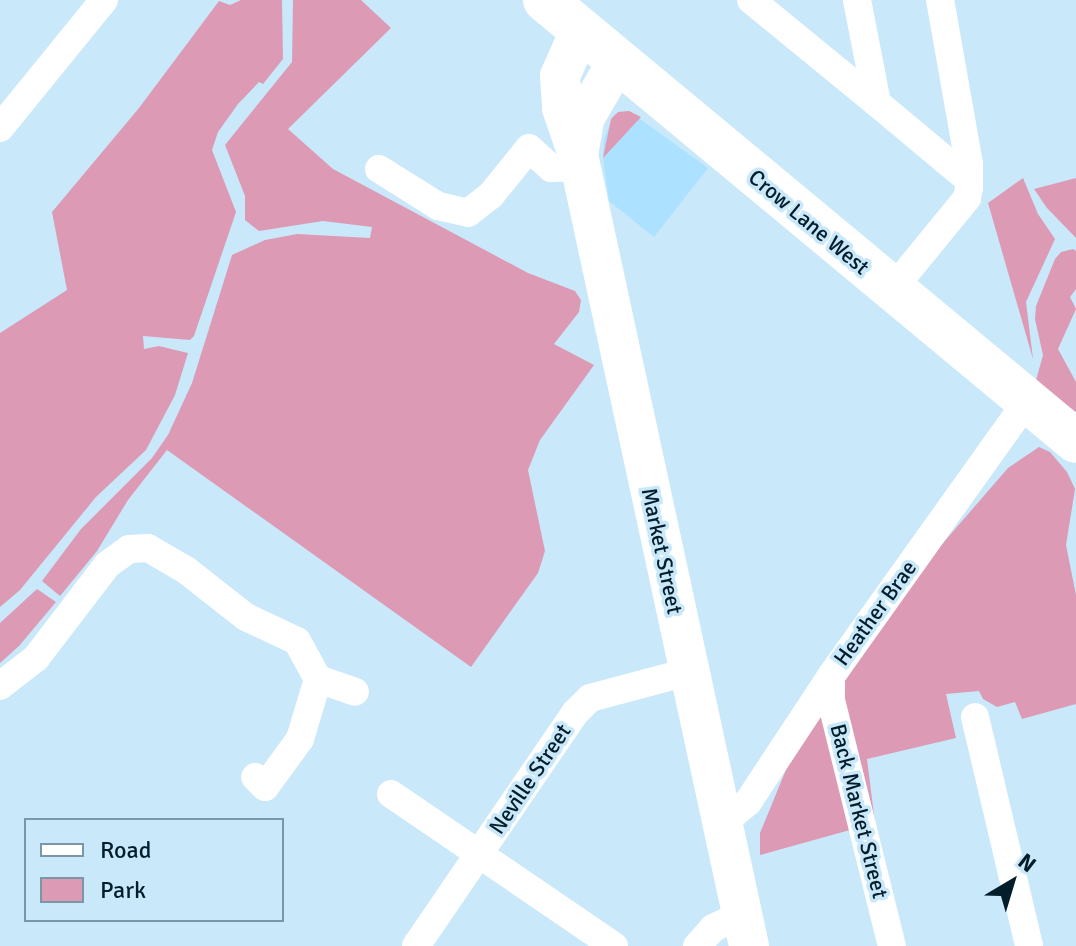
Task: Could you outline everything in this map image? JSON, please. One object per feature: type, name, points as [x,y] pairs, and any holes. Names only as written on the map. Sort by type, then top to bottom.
[{"type":"main road","name":"Crow Lane West","points":[[545,0],[1076,441]]},
{"type":"street","points":[[0,128],[104,0]]},
{"type":"street","points":[[857,0],[877,103]]},
{"type":"street","points":[[892,290],[967,198],[969,180],[940,0]]},
{"type":"street","points":[[759,1],[969,180]]},
{"type":"street","name":"Market Street","points":[[580,31],[565,61],[559,86],[579,161],[746,930]]},
{"type":"street","name":"Market Street","points":[[579,161],[585,117],[617,62]]},
{"type":"street","points":[[379,169],[438,206],[468,213],[491,195],[529,148],[551,168],[579,161]]},
{"type":"street","name":"Heather Brae","points":[[723,823],[748,802],[831,676],[1027,401]]},
{"type":"street","points":[[0,686],[36,658],[107,565],[129,549],[139,547],[160,554],[186,570],[246,617],[297,641],[318,679],[355,692]]},
{"type":"street","name":"Neville Street","points":[[416,946],[575,713],[590,698],[688,672]]},
{"type":"street","name":"Back Market Street","points":[[831,676],[831,700],[892,946]]},
{"type":"street","points":[[260,790],[300,739],[318,679]]},
{"type":"street","points":[[975,717],[1029,946]]},
{"type":"street","points":[[391,794],[614,946]]},
{"type":"street","points":[[697,946],[713,928],[746,930]]},
{"type":"shaded area","points":[[629,111],[708,168],[654,237],[609,201],[603,158],[604,139],[614,115]]},
{"type":"green space","points":[[241,0],[282,0],[283,59],[263,84],[259,82],[238,104],[218,132],[212,150],[236,212],[194,336],[190,340],[143,336],[144,349],[159,346],[188,353],[175,395],[146,450],[96,497],[20,590],[0,607],[0,333],[67,290],[52,212],[139,108],[219,1],[230,5]]},
{"type":"green space","points":[[293,0],[361,0],[391,28],[288,129],[333,169],[528,273],[575,291],[581,300],[579,312],[554,344],[594,365],[540,440],[528,470],[545,551],[538,573],[471,667],[167,450],[128,500],[97,551],[60,596],[42,581],[81,529],[152,458],[168,435],[192,383],[232,255],[265,240],[297,234],[370,238],[372,227],[323,221],[259,231],[245,220],[245,196],[225,145],[292,62]]},
{"type":"green space","points":[[629,111],[641,117],[603,158],[611,119],[618,112]]},
{"type":"green space","points":[[1023,178],[1038,214],[1055,239],[1026,302],[1033,359],[988,203]]},
{"type":"green space","points":[[1076,178],[1076,238],[1047,208],[1034,189]]},
{"type":"green space","points":[[1076,251],[1076,289],[1070,297],[1076,309],[1058,349],[1076,382],[1076,412],[1035,384],[1043,355],[1035,319],[1036,306],[1055,259],[1061,252]]},
{"type":"green space","points":[[1039,447],[1050,452],[1067,472],[1075,489],[1066,545],[1076,595],[1076,704],[1022,719],[1015,702],[997,707],[983,699],[979,691],[946,694],[956,738],[867,759],[875,823],[760,855],[760,833],[790,760],[930,558],[1008,468]]},
{"type":"green space","points":[[37,589],[56,602],[19,646],[0,663],[0,623]]}]
